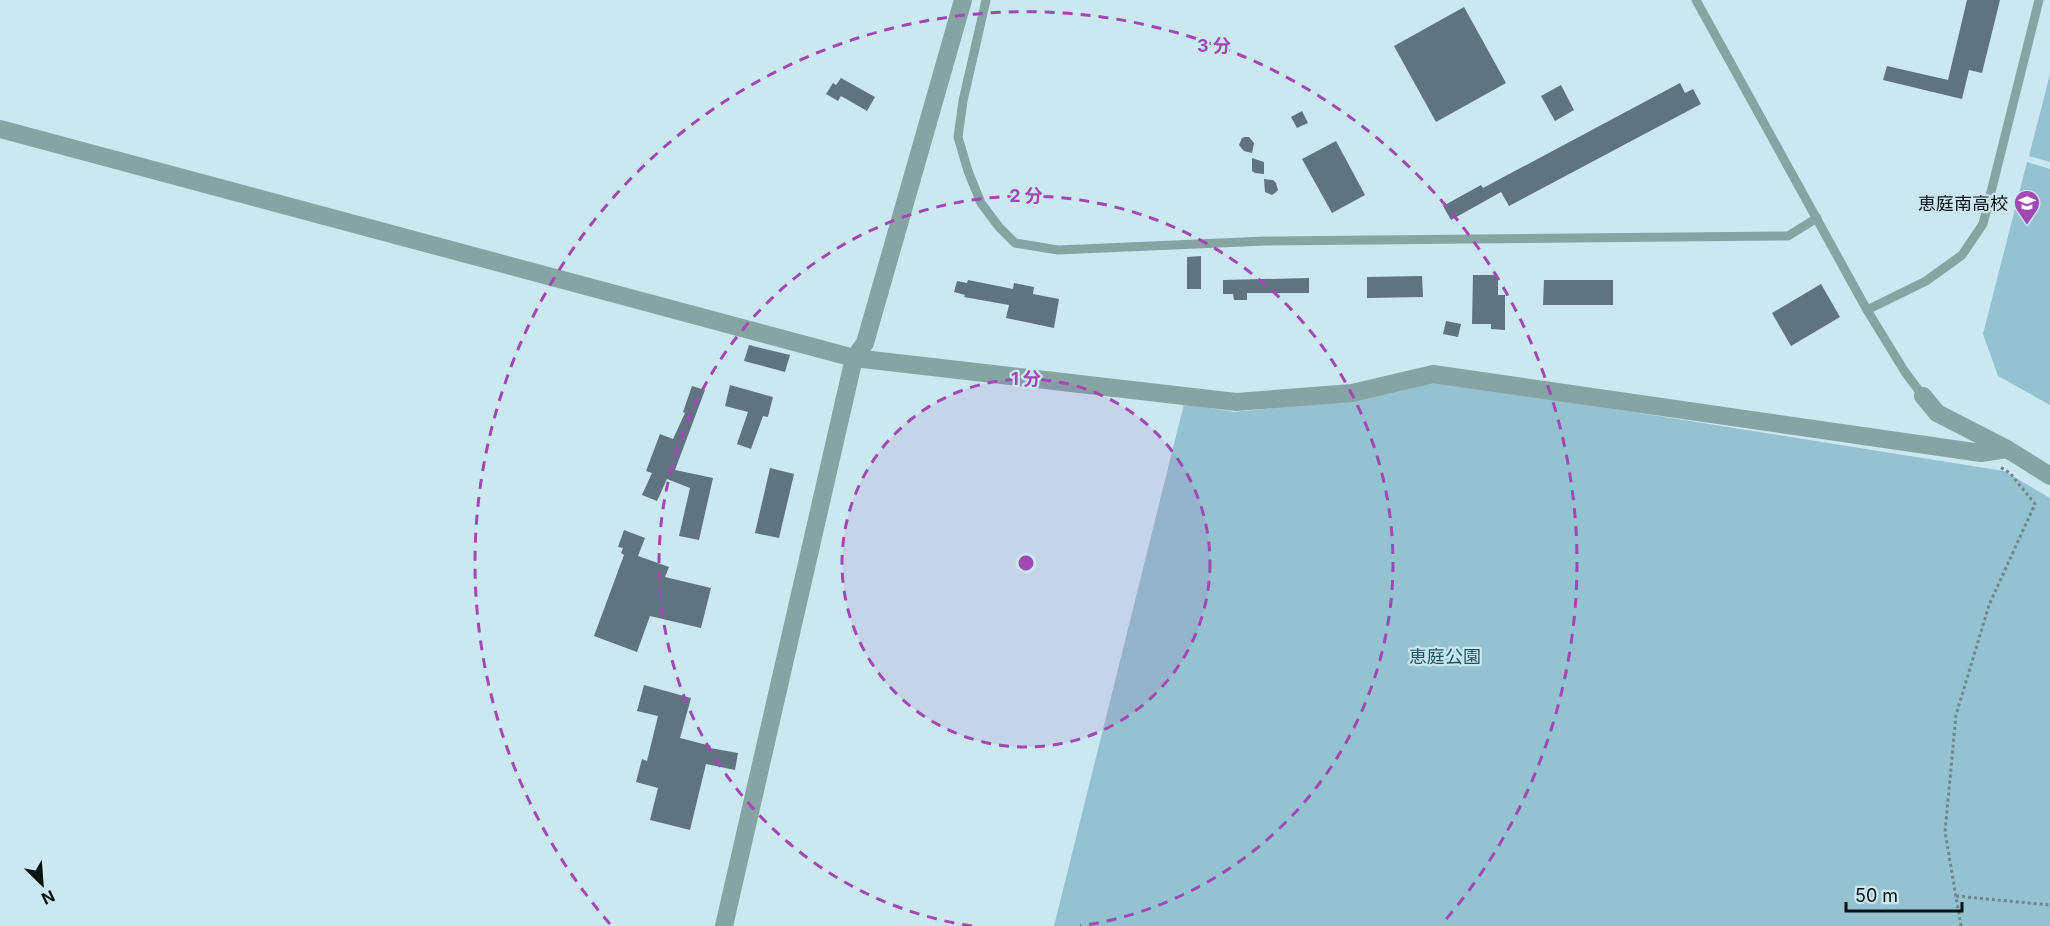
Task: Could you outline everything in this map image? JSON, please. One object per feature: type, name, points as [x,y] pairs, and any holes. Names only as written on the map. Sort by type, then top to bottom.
[{"type":"street","points":[[724,926],[854,358],[865,343],[963,0]]},
{"type":"street","points":[[0,129],[854,358],[1236,402],[1352,393],[1432,374],[1981,453],[2007,449]]},
{"type":"street","points":[[1923,396],[1937,413],[2007,449],[2050,476]]},
{"type":"lane","points":[[986,0],[963,101],[958,137],[981,203],[999,227],[1016,243],[1058,250],[1289,240],[1788,236],[1817,218]]},
{"type":"lane","points":[[1696,0],[1867,310],[1905,372],[1923,396]]},
{"type":"lane","points":[[1867,310],[1926,281],[1962,255],[1983,224],[2039,0]]},
{"type":"path","points":[[1956,896],[2050,905]]},
{"type":"green space","points":[[2050,74],[2050,162],[2029,156]]},
{"type":"green space","points":[[2027,162],[2050,169],[2050,405],[1998,376],[1983,334]]},
{"type":"green space","name":"恵庭公園","points":[[1432,380],[2004,471],[2050,498],[2050,926],[1054,926],[1184,404],[1234,412],[1353,400]]},
{"type":"building","points":[[1967,0],[2000,0],[1982,73],[1969,70],[1962,99],[1883,80],[1887,66],[1948,80]]},
{"type":"building","points":[[1464,7],[1506,83],[1436,122],[1394,46]]},
{"type":"building","points":[[841,78],[875,97],[867,111],[841,96],[838,101],[826,94],[833,83],[836,85]]},
{"type":"building","points":[[1680,83],[1685,93],[1693,89],[1701,104],[1509,206],[1501,192],[1451,220],[1443,206],[1481,185],[1483,188]]},
{"type":"building","points":[[1561,85],[1574,110],[1555,121],[1541,96]]},
{"type":"building","points":[[1302,111],[1308,123],[1297,128],[1291,117]]},
{"type":"building","points":[[1245,137],[1249,137],[1254,143],[1252,153],[1244,151],[1239,145]]},
{"type":"building","points":[[1336,141],[1365,195],[1332,213],[1302,159]]},
{"type":"building","points":[[1252,158],[1264,162],[1264,174],[1252,171]]},
{"type":"building","points":[[1264,179],[1273,180],[1276,183],[1278,190],[1272,195],[1265,192]]},
{"type":"building","points":[[1201,256],[1201,289],[1187,289],[1187,257]]},
{"type":"building","points":[[1473,275],[1498,275],[1498,295],[1505,295],[1505,330],[1491,329],[1491,324],[1472,324]]},
{"type":"building","points":[[1422,276],[1423,297],[1367,298],[1367,277]]},
{"type":"building","points":[[1309,278],[1309,293],[1247,293],[1247,300],[1234,300],[1233,294],[1223,294],[1223,280]]},
{"type":"building","points":[[968,280],[1013,289],[1014,283],[1034,287],[1033,294],[1059,299],[1054,328],[1006,318],[1009,305],[964,297],[965,295],[954,292],[957,281],[967,283]]},
{"type":"building","points":[[1544,280],[1613,280],[1613,305],[1543,305]]},
{"type":"building","points":[[1821,284],[1840,317],[1791,346],[1772,313]]},
{"type":"building","points":[[1446,321],[1461,324],[1458,337],[1443,334]]},
{"type":"building","points":[[749,345],[790,355],[785,372],[744,361]]},
{"type":"building","points":[[730,385],[773,397],[768,417],[763,416],[751,449],[737,444],[748,412],[725,406]]},
{"type":"building","points":[[692,386],[705,390],[675,470],[713,478],[699,540],[679,536],[690,488],[667,479],[657,501],[642,495],[652,473],[646,471],[660,434],[673,439],[685,413],[683,412]]},
{"type":"building","points":[[770,468],[794,474],[779,538],[755,533]]},
{"type":"building","points":[[624,530],[645,538],[638,556],[669,567],[665,577],[711,588],[701,628],[650,616],[637,652],[594,636],[624,555],[621,553],[623,548],[618,547]]},
{"type":"building","points":[[644,685],[691,698],[680,738],[711,746],[710,748],[738,753],[735,770],[706,764],[690,830],[650,820],[658,788],[636,782],[642,759],[647,761],[658,716],[637,711]]},
{"type":"place","name":"恵庭南高校","points":[[2027,226]]}]
